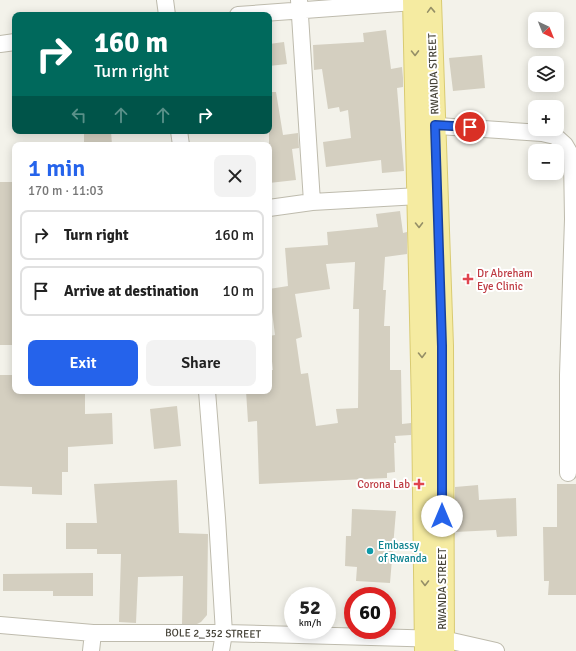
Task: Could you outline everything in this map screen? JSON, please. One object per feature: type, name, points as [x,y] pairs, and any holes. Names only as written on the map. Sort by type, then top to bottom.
[{"type":"main road","name":"RWANDA STREET","points":[[419,1],[426,125],[442,346],[434,645]]},
{"type":"main road","name":"RWANDA STREET","points":[[426,125],[419,196],[424,409],[434,645]]},
{"type":"street","points":[[165,0],[166,12]]},
{"type":"street","points":[[256,12],[299,5],[419,1]]},
{"type":"street","points":[[299,5],[312,202]]},
{"type":"street","points":[[0,44],[12,42]]},
{"type":"street","points":[[426,125],[542,133],[555,136],[565,145],[572,157],[572,375],[568,473]]},
{"type":"street","points":[[272,208],[312,202],[419,196]]},
{"type":"street","points":[[207,394],[217,511],[224,633],[222,651]]},
{"type":"street","name":"BOLE 2_352 STREET","points":[[0,624],[93,633],[224,633],[434,645],[496,651]]},
{"type":"street","points":[[91,651],[93,633]]},
{"type":"building","points":[[386,30],[391,69],[402,67],[403,87],[397,88],[404,171],[382,173],[381,160],[326,167],[323,142],[351,138],[348,110],[340,112],[339,107],[328,109],[322,69],[314,70],[313,45],[364,42],[363,33]]},
{"type":"building","points":[[284,42],[287,64],[272,66],[272,44]]},
{"type":"building","points":[[482,55],[485,88],[453,91],[449,58]]},
{"type":"building","points":[[272,92],[276,92],[283,135],[298,133],[299,148],[292,149],[296,180],[272,183],[272,142],[269,142],[269,134],[272,134]]},
{"type":"building","points":[[84,134],[111,134],[112,142],[84,142]]},
{"type":"building","points":[[0,182],[12,182],[12,345],[0,345]]},
{"type":"building","points":[[400,211],[403,233],[407,232],[407,254],[385,257],[383,290],[386,290],[384,326],[390,326],[390,370],[401,370],[402,424],[411,423],[411,435],[395,436],[395,472],[387,473],[387,478],[259,484],[257,421],[248,422],[246,394],[272,394],[272,336],[275,335],[272,312],[272,289],[288,286],[285,248],[328,245],[327,232],[378,227],[376,214]],"holes":[[[355,262],[353,309],[359,309],[358,408],[336,409],[338,423],[316,426],[308,373],[301,374],[296,339],[302,337],[295,294],[330,289],[326,264]]]},
{"type":"building","points":[[0,375],[12,375],[12,394],[85,394],[85,414],[112,413],[113,444],[68,447],[68,472],[62,472],[62,495],[32,494],[32,487],[0,486]]},
{"type":"building","points":[[177,406],[181,446],[154,449],[150,409]]},
{"type":"building","points":[[177,480],[179,533],[208,534],[207,615],[197,624],[182,624],[183,576],[138,577],[136,623],[119,622],[121,554],[97,554],[97,549],[66,549],[66,523],[97,523],[94,484]]},
{"type":"building","points":[[557,484],[576,484],[576,595],[548,595],[549,581],[544,581],[543,527],[557,527]]},
{"type":"building","points":[[478,485],[479,500],[516,498],[517,536],[497,537],[496,530],[455,532],[455,487]]},
{"type":"building","name":"Embassy of Rwanda","points":[[352,509],[396,511],[390,583],[356,581],[357,567],[345,566],[346,536],[351,536]]},
{"type":"building","points":[[93,573],[93,596],[53,596],[53,591],[3,591],[3,574]]},
{"type":"place","name":"Dr Abreham Eye Clinic","points":[[468,279]]},
{"type":"place","name":"Corona Lab","points":[[419,484]]},
{"type":"place","name":"Embassy of Rwanda","points":[[370,551]]},
{"type":"route","points":[[442,516],[442,346],[435,125],[470,127]]}]
